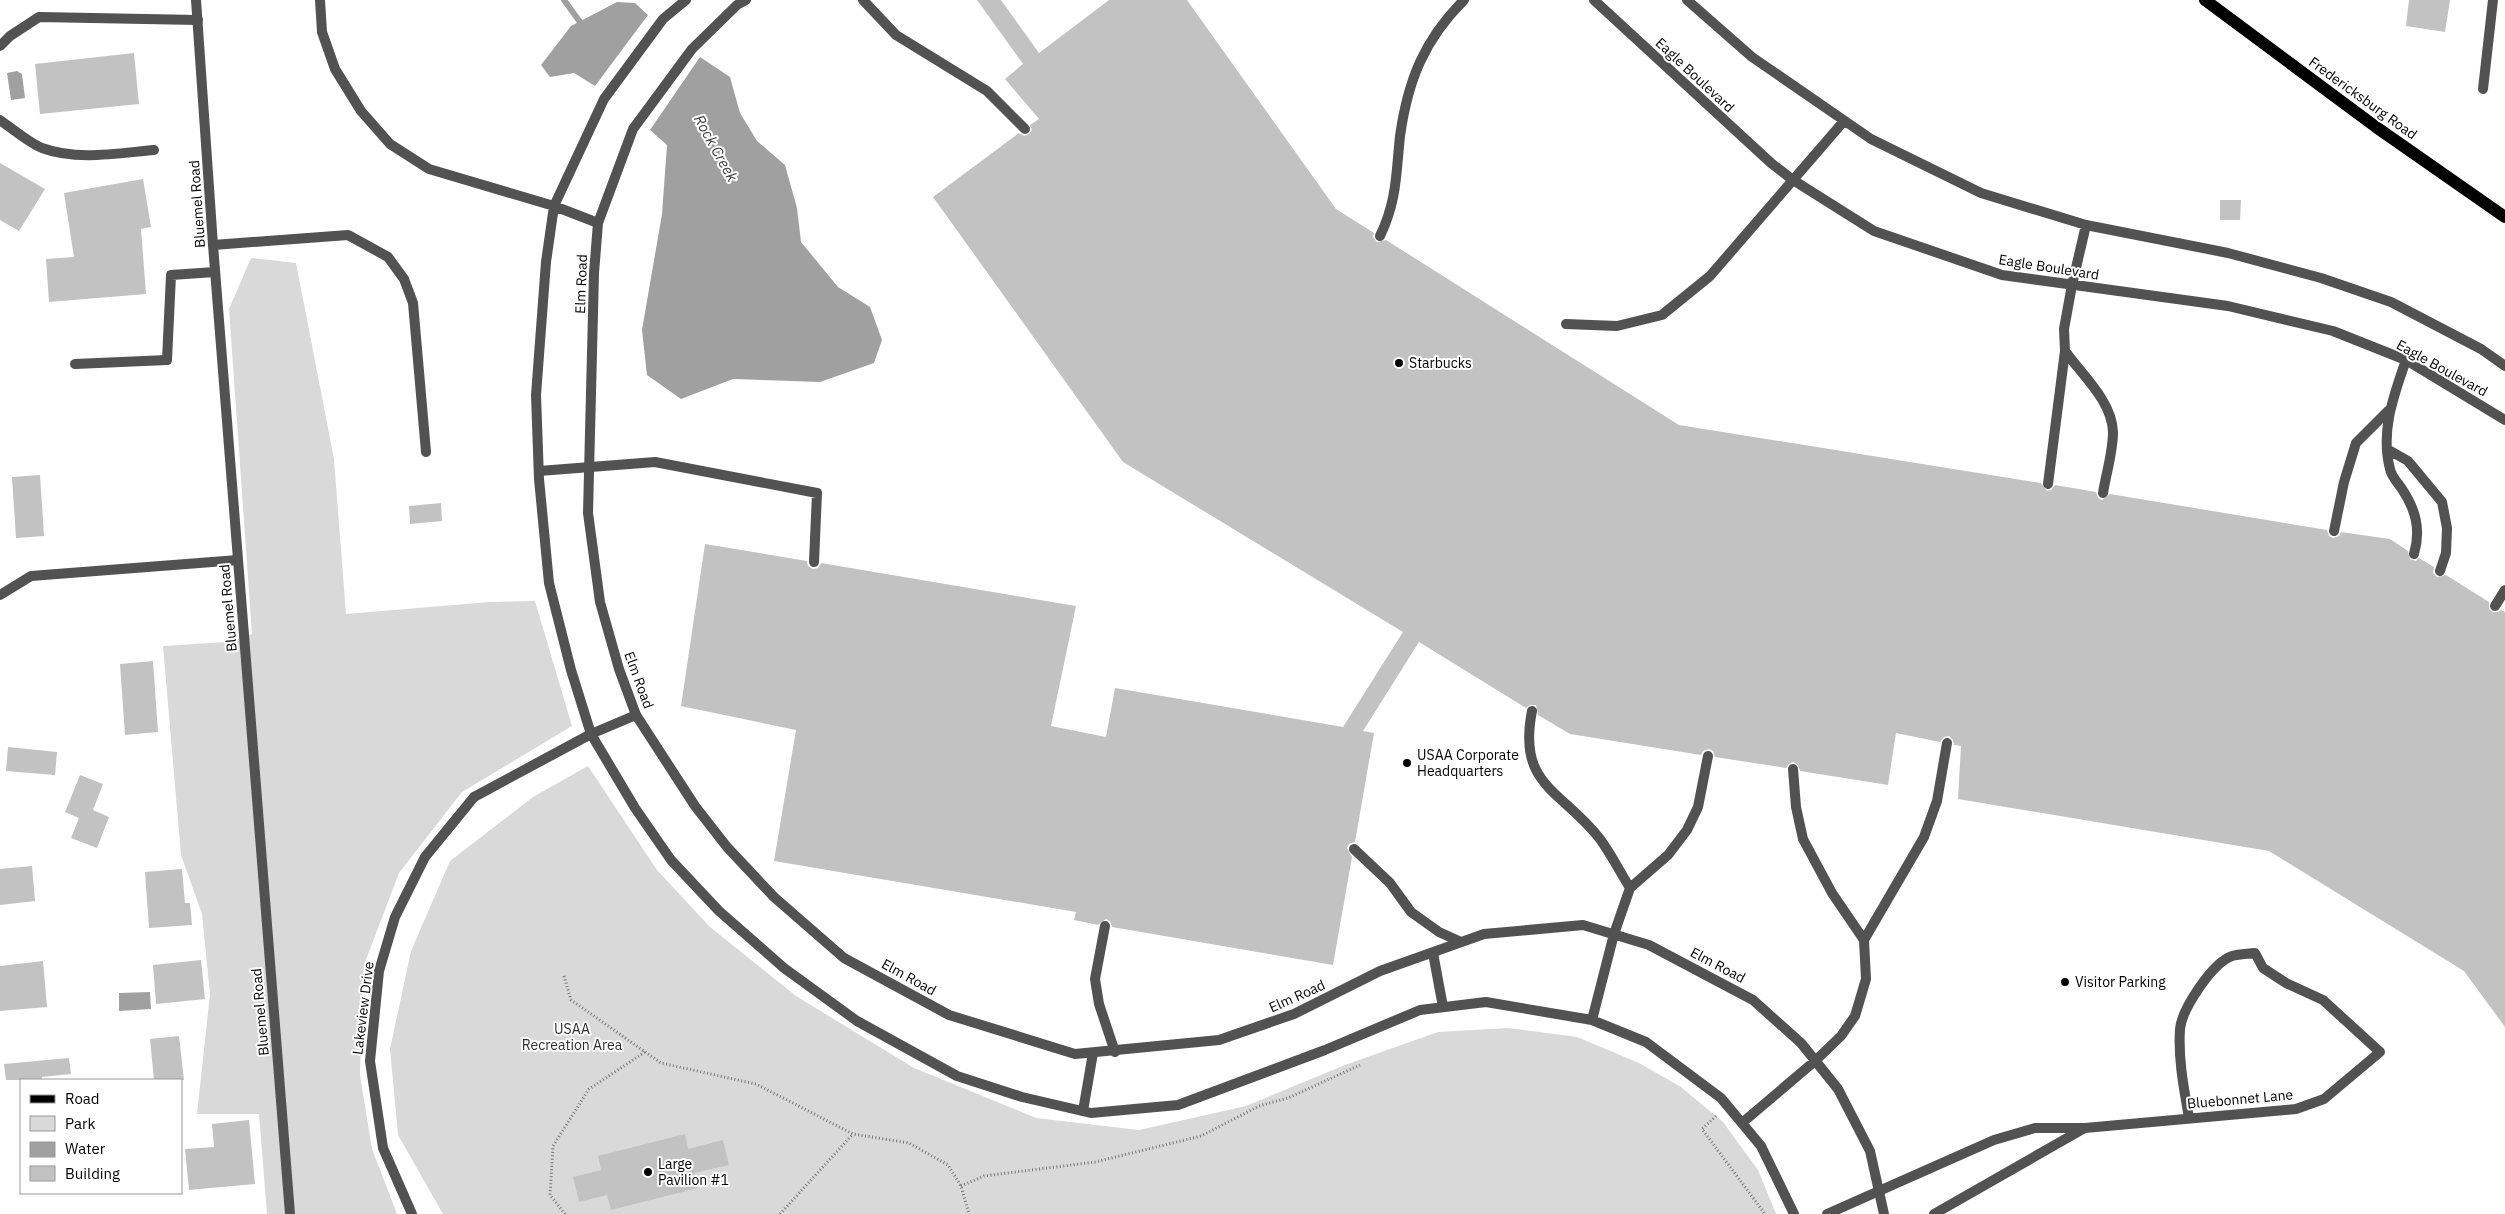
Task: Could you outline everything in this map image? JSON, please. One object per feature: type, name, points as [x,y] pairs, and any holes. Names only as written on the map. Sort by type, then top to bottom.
[{"type":"main road","name":"Fredericksburg Road","points":[[2206,0],[2376,127],[2505,217]]},
{"type":"street","name":"Bluemel Road","points":[[196,0],[213,245],[290,1214]]},
{"type":"street","points":[[320,0],[322,32],[335,69],[361,111],[390,144],[429,169],[554,206],[598,223]]},
{"type":"street","points":[[686,0],[663,19],[604,99],[554,206],[546,262],[536,395],[539,471],[549,583],[571,670],[591,734],[635,808],[671,860],[719,911],[784,968],[857,1021],[956,1076],[1022,1097],[1091,1113],[1178,1105],[1325,1050],[1420,1010],[1486,1002],[1592,1020],[1646,1042],[1721,1098],[1762,1146],[1794,1214]]},
{"type":"street","name":"Elm Road","points":[[746,0],[737,5],[692,49],[633,129],[598,223],[594,273],[589,467],[588,513],[600,602],[619,670],[636,715],[695,806],[727,847],[774,896],[844,958],[949,1015],[1075,1054],[1115,1052],[1219,1040],[1294,1014],[1380,972],[1484,934],[1583,924],[1649,945],[1752,1000],[1801,1043],[1838,1089],[1870,1151],[1884,1214]]},
{"type":"street","points":[[862,0],[896,35],[987,91],[1024,129]]},
{"type":"street","points":[[1380,236],[1391,214],[1407,96],[1424,52],[1442,22],[1464,0]]},
{"type":"street","name":"Eagle Boulevard","points":[[1594,0],[1734,130],[1793,180],[1874,232],[2002,275],[2228,306],[2334,332],[2406,360],[2505,420]]},
{"type":"street","points":[[1687,0],[1752,57],[1871,139],[1981,192],[2086,225],[2228,253],[2321,278],[2391,302],[2481,349],[2505,366]]},
{"type":"street","points":[[2483,89],[2493,0]]},
{"type":"street","points":[[0,46],[10,36],[39,17],[198,20]]},
{"type":"street","points":[[0,120],[42,148],[63,153],[98,155],[154,150]]},
{"type":"street","points":[[1566,324],[1618,326],[1662,315],[1710,276],[1844,121]]},
{"type":"street","points":[[2048,484],[2065,351],[2064,329],[2086,225]]},
{"type":"street","points":[[213,245],[348,235],[388,257],[404,279],[413,303],[426,452]]},
{"type":"street","points":[[76,364],[167,360],[171,275],[216,272]]},
{"type":"street","points":[[2065,351],[2102,400],[2110,418],[2113,433],[2103,493]]},
{"type":"street","points":[[2406,360],[2388,412],[2387,449],[2390,471],[2407,498],[2416,517],[2418,539],[2414,554]]},
{"type":"street","points":[[2334,531],[2344,482],[2356,443],[2388,412]]},
{"type":"street","points":[[2387,449],[2408,461],[2442,502],[2447,528],[2446,553],[2440,571]]},
{"type":"street","points":[[539,471],[654,462],[817,493],[814,562]]},
{"type":"street","points":[[0,594],[31,576],[238,560]]},
{"type":"street","points":[[2495,606],[2505,590]]},
{"type":"street","points":[[1532,711],[1528,743],[1532,764],[1542,781],[1599,838],[1630,888]]},
{"type":"street","name":"Lakeview Drive","points":[[412,1214],[383,1148],[370,1061],[379,971],[395,918],[425,857],[474,797],[591,734],[636,715]]},
{"type":"street","points":[[1864,940],[1924,837],[1937,801],[1947,744]]},
{"type":"street","points":[[1592,1020],[1614,934],[1630,888],[1668,855],[1687,830],[1698,807],[1708,756]]},
{"type":"street","points":[[1742,1123],[1815,1062],[1841,1036],[1855,1016],[1866,979],[1864,940],[1832,893],[1804,838],[1796,807],[1793,770]]},
{"type":"street","points":[[1354,849],[1390,883],[1411,912],[1439,932],[1461,942]]},
{"type":"street","points":[[1105,926],[1094,979],[1099,1004],[1115,1052]]},
{"type":"street","points":[[1432,953],[1443,1007]]},
{"type":"street","name":"Bluebonnet Lane","points":[[1827,1214],[1994,1140],[2035,1128],[2085,1128],[2296,1109],[2324,1099],[2380,1052],[2323,1000],[2286,983],[2263,968],[2255,953],[2232,956],[2219,963],[2203,983],[2188,1007],[2180,1028],[2182,1079],[2189,1118]]},
{"type":"street","points":[[1083,1111],[1093,1053]]},
{"type":"street","name":"Bluebonnet Lane","points":[[1934,1214],[2085,1128]]},
{"type":"path","points":[[564,976],[571,1000],[615,1029],[662,1064],[756,1084],[854,1134],[909,1143],[948,1165],[962,1186],[969,1214]]},
{"type":"path","points":[[565,1214],[550,1194],[553,1146],[589,1089],[644,1052]]},
{"type":"path","points":[[962,1186],[984,1176],[1104,1160],[1201,1136],[1259,1106],[1288,1098],[1360,1065]]},
{"type":"path","points":[[1727,1106],[1702,1129],[1765,1214]]},
{"type":"path","points":[[780,1214],[854,1134]]},
{"type":"green space","points":[[251,258],[296,263],[334,459],[346,614],[490,602],[535,601],[572,726],[462,792],[399,873],[364,965],[360,1075],[372,1149],[397,1214],[267,1214],[259,1114],[197,1114],[210,994],[202,914],[181,855],[163,646],[225,642],[252,634],[229,309]]},
{"type":"green space","name":"USAA Recreation Area","points":[[588,766],[657,870],[710,927],[796,996],[914,1068],[1036,1118],[1139,1130],[1246,1106],[1345,1065],[1438,1032],[1508,1028],[1577,1037],[1639,1063],[1681,1087],[1723,1122],[1758,1170],[1776,1214],[443,1214],[398,1135],[390,1049],[411,951],[450,861],[533,797]]},
{"type":"water","points":[[617,2],[635,3],[648,15],[595,86],[574,73],[550,77],[541,65],[571,26]]},
{"type":"water","points":[[700,57],[730,77],[740,113],[757,141],[785,165],[797,208],[801,242],[838,287],[870,307],[882,340],[874,363],[820,382],[733,379],[681,399],[647,375],[642,330],[662,214],[667,145],[650,130]]},
{"type":"water","points":[[17,71],[22,74],[25,98],[11,100],[7,73]]},
{"type":"water","points":[[150,992],[151,1009],[119,1011],[119,993]]},
{"type":"building","points":[[977,0],[1001,0],[1039,53],[1109,0],[1187,0],[1336,209],[1374,233],[1373,237],[1377,242],[1386,240],[1679,425],[2041,483],[2047,491],[2051,490],[2055,485],[2096,492],[2098,498],[2102,500],[2110,494],[2327,530],[2329,536],[2333,538],[2339,536],[2341,532],[2390,539],[2408,551],[2410,559],[2416,561],[2419,558],[2434,567],[2433,573],[2437,577],[2446,575],[2489,602],[2489,609],[2492,612],[2501,610],[2505,612],[2505,1027],[2464,971],[2269,851],[1958,799],[1961,746],[1954,745],[1953,740],[1949,736],[1944,737],[1940,742],[1896,733],[1888,785],[1800,771],[1798,765],[1793,762],[1786,768],[1715,757],[1713,751],[1709,749],[1703,751],[1701,755],[1570,734],[1538,715],[1536,705],[1530,705],[1526,708],[1419,642],[1363,731],[1374,733],[1355,842],[1349,844],[1347,848],[1352,857],[1333,965],[1112,927],[1110,921],[1106,919],[1098,925],[1074,920],[1076,912],[774,861],[796,730],[681,706],[705,544],[807,561],[808,566],[813,569],[818,568],[821,563],[1076,606],[1051,726],[1106,737],[1115,688],[1343,727],[1403,632],[1123,462],[933,197],[1019,133],[1024,136],[1029,134],[1032,130],[1030,125],[1039,119],[1005,79],[1023,64]]},
{"type":"building","points":[[2409,0],[2450,0],[2445,32],[2406,26]]},
{"type":"building","points":[[134,53],[139,104],[40,114],[35,64]]},
{"type":"building","points":[[0,163],[45,189],[19,231],[0,220]]},
{"type":"building","points":[[143,179],[151,227],[141,229],[146,294],[49,302],[46,259],[74,257],[64,193]]},
{"type":"building","points":[[2220,200],[2241,200],[2240,220],[2220,220]]},
{"type":"building","points":[[40,475],[44,536],[16,538],[12,477]]},
{"type":"building","points":[[441,503],[442,521],[410,524],[409,506]]},
{"type":"building","points":[[153,661],[158,732],[125,735],[120,664]]},
{"type":"building","points":[[8,747],[57,752],[55,775],[6,771]]},
{"type":"building","points":[[80,775],[103,784],[93,810],[109,817],[97,848],[71,838],[79,818],[65,812]]},
{"type":"building","points":[[32,866],[35,901],[0,905],[0,869]]},
{"type":"building","points":[[182,869],[185,903],[190,903],[192,925],[149,928],[145,872]]},
{"type":"building","points":[[201,960],[205,999],[156,1004],[153,965]]},
{"type":"building","points":[[43,961],[47,1007],[0,1011],[0,966]]},
{"type":"building","points":[[179,1036],[184,1080],[154,1079],[150,1039]]},
{"type":"building","points":[[69,1058],[71,1074],[42,1077],[42,1079],[6,1080],[4,1064]]},
{"type":"building","points":[[249,1120],[255,1184],[189,1190],[185,1149],[214,1147],[212,1124]]},
{"type":"building","name":"Large Pavilion #1","points":[[685,1134],[688,1149],[723,1140],[729,1165],[694,1173],[698,1188],[611,1210],[607,1195],[579,1202],[573,1177],[601,1170],[598,1156]]},
{"type":"waterway","name":"Rock Creek","points":[[564,0],[580,22],[587,27]]},
{"type":"place","name":"Starbucks","points":[[1399,363]]},
{"type":"place","name":"USAA Corporate Headquarters","points":[[1407,763]]},
{"type":"place","name":"Visitor Parking","points":[[2065,982]]},
{"type":"place","name":"Large Pavilion #1","points":[[648,1172]]}]
